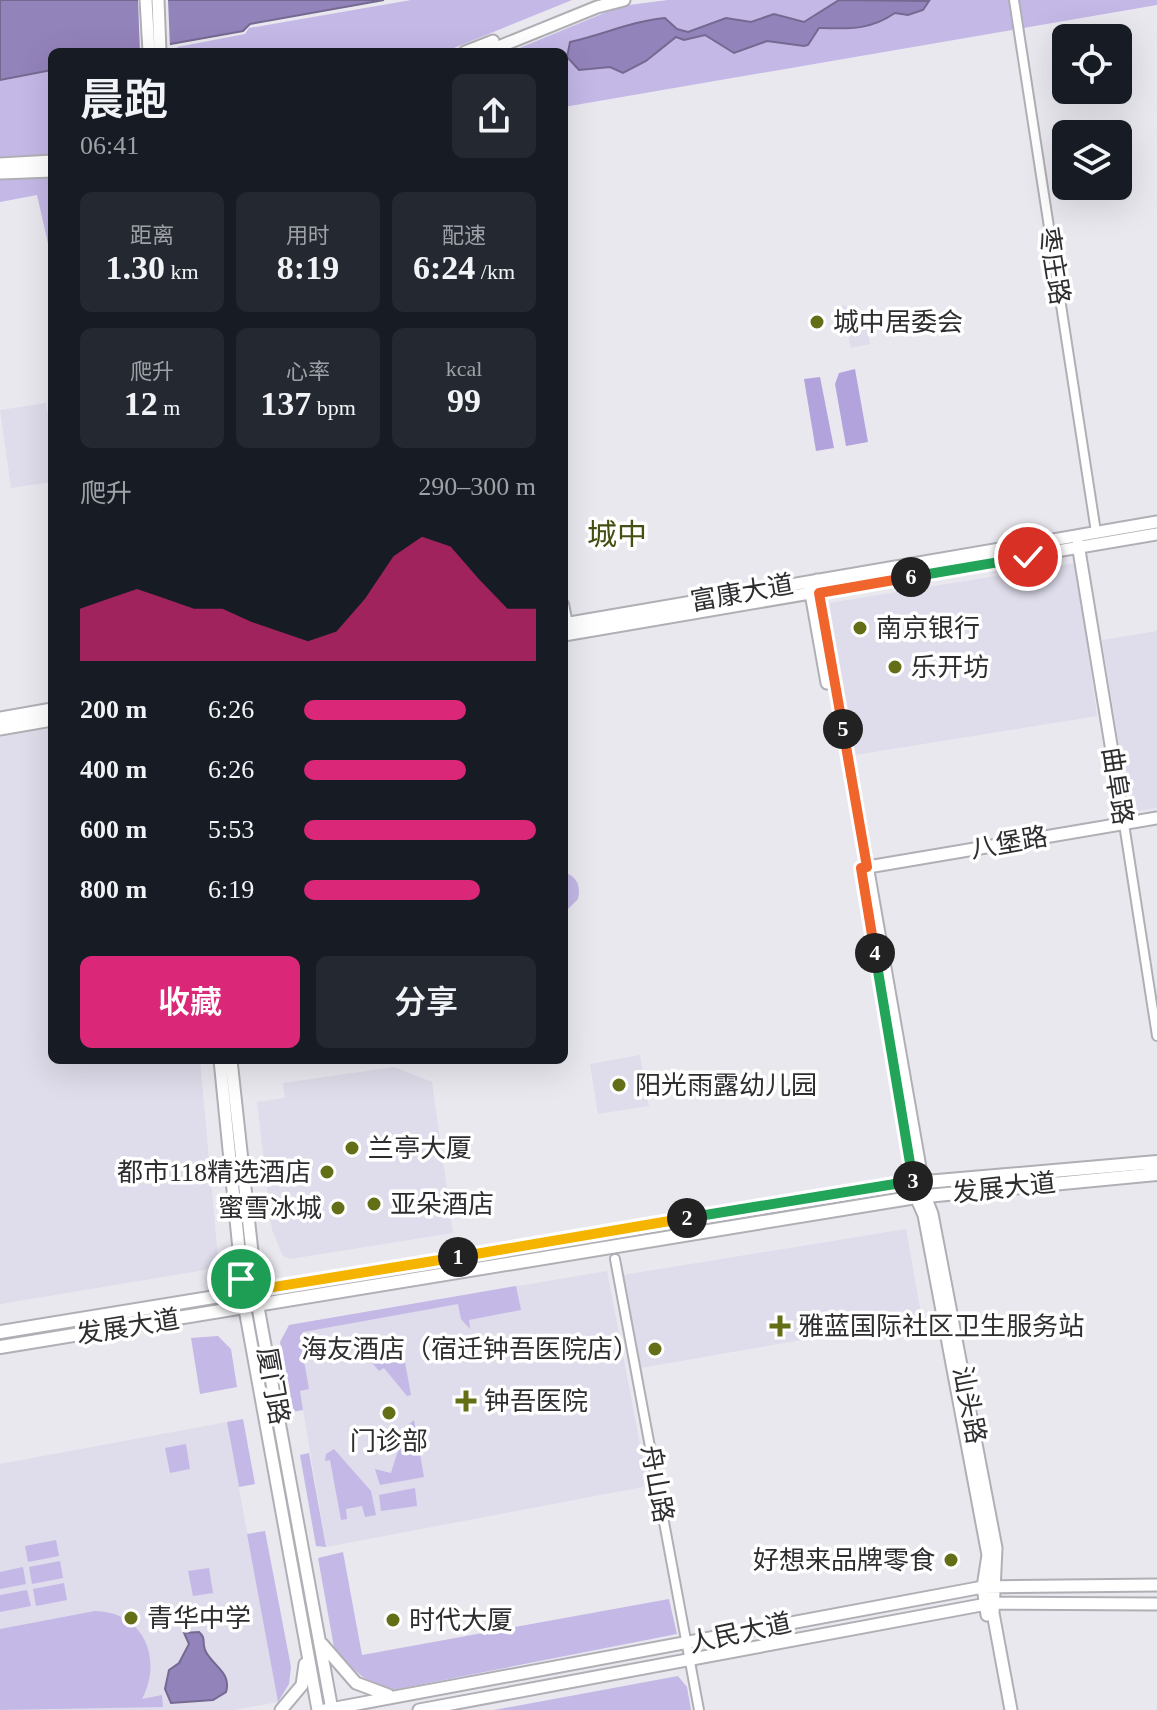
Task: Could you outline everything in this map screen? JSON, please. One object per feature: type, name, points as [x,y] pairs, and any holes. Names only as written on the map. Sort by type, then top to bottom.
[{"type":"main road","name":"发展大道","points":[[0,1332],[918,1183],[1157,1162]]},
{"type":"main road","name":"发展大道","points":[[0,1347],[920,1197],[1157,1174]]},
{"type":"street","points":[[146,0],[149,48]]},
{"type":"street","points":[[158,0],[160,48]]},
{"type":"street","points":[[476,48],[602,0]]},
{"type":"street","points":[[496,48],[587,11],[624,0]]},
{"type":"street","name":"枣庄路","points":[[1014,0],[1096,532]]},
{"type":"street","points":[[0,164],[48,161]]},
{"type":"street","points":[[0,173],[48,171]]},
{"type":"street","name":"富康大道","points":[[1078,542],[1096,532],[1157,522]]},
{"type":"street","name":"富康大道","points":[[568,628],[1078,542],[1157,534]]},
{"type":"street","name":"曲阜路","points":[[1078,542],[1157,1036]]},
{"type":"street","name":"汕头路","points":[[814,587],[920,1197],[988,1555],[988,1604],[1005,1710]]},
{"type":"street","points":[[0,718],[48,710]]},
{"type":"street","points":[[0,729],[48,721]]},
{"type":"street","name":"八堡路","points":[[864,868],[1157,818]]},
{"type":"street","name":"厦门路","points":[[220,1064],[243,1292],[252,1308],[319,1638],[329,1710]]},
{"type":"street","name":"厦门路","points":[[231,1064],[257,1290],[252,1308],[318,1710]]},
{"type":"street","name":"舟山路","points":[[615,1259],[699,1710]]},
{"type":"street","name":"人民大道","points":[[329,1710],[988,1587],[1157,1585]]},
{"type":"street","name":"汕头路","points":[[988,1604],[1011,1710]]},
{"type":"street","name":"人民大道","points":[[419,1710],[988,1604],[1157,1604]]},
{"type":"street","points":[[319,1638],[334,1662],[356,1683],[378,1694],[400,1696]]},
{"type":"street","points":[[281,1710],[302,1685],[306,1643]]},
{"type":"shaded area","points":[[0,0],[384,0],[250,24],[243,31],[148,48],[48,48],[48,71],[0,80]]},
{"type":"shaded area","points":[[411,0],[572,0],[454,48],[177,48],[245,34],[249,28]]},
{"type":"shaded area","points":[[668,0],[1157,0],[1157,5],[568,106],[568,48],[520,48],[621,6]]},
{"type":"shaded area","points":[[839,0],[929,1],[923,10],[908,15],[895,13],[868,25],[819,28],[808,45],[804,46],[767,41],[734,53],[705,35],[684,40],[676,37],[646,61],[623,73],[610,67],[579,70],[568,58],[570,42],[665,18],[677,29],[688,32],[726,18],[751,22],[774,14],[804,22]]},
{"type":"shaded area","points":[[48,71],[48,154],[0,158],[0,80]]},
{"type":"shaded area","points":[[48,177],[48,243],[37,195],[0,202],[0,180]]},
{"type":"shaded area","points":[[842,305],[862,312],[870,344],[851,348]]},
{"type":"shaded area","points":[[855,369],[868,442],[846,446],[835,384],[839,373]]},
{"type":"shaded area","points":[[820,377],[834,448],[816,451],[804,379]]},
{"type":"shaded area","points":[[46,403],[48,483],[11,488],[0,410]]},
{"type":"shaded area","points":[[1076,563],[1097,716],[855,755],[829,603]]},
{"type":"shaded area","points":[[1157,631],[1157,808],[1130,812],[1102,640]]},
{"type":"shaded area","points":[[48,729],[48,1064],[200,1064],[218,1258],[215,1265],[205,1270],[0,1304],[0,737]]},
{"type":"shaded area","points":[[568,874],[577,882],[578,899],[568,909]]},
{"type":"shaded area","name":"阳光雨露幼儿园","points":[[640,1055],[649,1106],[598,1114],[590,1064]]},
{"type":"shaded area","points":[[394,1067],[432,1082],[453,1233],[290,1259],[283,1256],[272,1230],[257,1102],[285,1098],[283,1083]]},
{"type":"shaded area","points":[[906,1229],[922,1319],[640,1368],[623,1275]]},
{"type":"shaded area","name":"钟吾医院","points":[[607,1271],[648,1486],[326,1547],[289,1325]]},
{"type":"shaded area","points":[[516,1286],[521,1310],[469,1320],[470,1329],[461,1319],[458,1304],[303,1332],[300,1338],[309,1389],[300,1391],[303,1410],[292,1412],[280,1342],[289,1325]]},
{"type":"shaded area","points":[[218,1336],[231,1349],[237,1387],[200,1394],[191,1338]]},
{"type":"shaded area","points":[[396,1341],[402,1346],[411,1395],[407,1396],[384,1368],[379,1371],[359,1348]]},
{"type":"shaded area","points":[[243,1419],[255,1484],[239,1487],[227,1422]]},
{"type":"shaded area","points":[[414,1420],[424,1477],[380,1485],[375,1469],[391,1473],[405,1428]]},
{"type":"shaded area","name":"青华中学","points":[[227,1422],[278,1702],[235,1710],[0,1710],[0,1464]]},
{"type":"shaded area","points":[[186,1444],[190,1469],[170,1473],[165,1448]]},
{"type":"shaded area","points":[[334,1449],[371,1491],[376,1515],[365,1517],[362,1506],[346,1509],[347,1519],[341,1520],[330,1460],[325,1461],[326,1454]]},
{"type":"shaded area","points":[[309,1453],[326,1547],[316,1546],[300,1455]]},
{"type":"shaded area","points":[[415,1488],[417,1506],[381,1511],[379,1495]]},
{"type":"shaded area","points":[[265,1531],[291,1667],[289,1684],[278,1702],[247,1534]]},
{"type":"shaded area","points":[[56,1540],[59,1556],[28,1562],[25,1546]]},
{"type":"shaded area","points":[[343,1552],[362,1655],[669,1599],[677,1634],[393,1690],[364,1678],[335,1653],[318,1558]]},
{"type":"shaded area","points":[[60,1561],[63,1578],[32,1584],[29,1567]]},
{"type":"shaded area","points":[[23,1567],[26,1584],[0,1589],[0,1572]]},
{"type":"shaded area","points":[[209,1568],[213,1593],[193,1596],[188,1571]]},
{"type":"shaded area","points":[[64,1583],[67,1600],[36,1606],[33,1589]]},
{"type":"shaded area","points":[[27,1590],[31,1606],[0,1612],[0,1595]]},
{"type":"shaded area","points":[[95,1611],[112,1613],[126,1620],[145,1640],[150,1669],[142,1699],[162,1695],[163,1707],[0,1710],[0,1629]]},
{"type":"shaded area","points":[[199,1632],[208,1656],[226,1679],[226,1692],[213,1700],[171,1703],[165,1689],[169,1670],[179,1663],[189,1644],[184,1633]]},
{"type":"shaded area","points":[[678,1676],[687,1687],[691,1710],[494,1710]]},
{"type":"pier","points":[[138,0],[168,0],[170,48],[140,48]]},
{"type":"place","name":"城中居委会","points":[[817,322]]},
{"type":"place","name":"南京银行","points":[[860,628]]},
{"type":"place","name":"乐开坊","points":[[895,667]]},
{"type":"place","name":"阳光雨露幼儿园","points":[[619,1085]]},
{"type":"place","name":"兰亭大厦","points":[[352,1148]]},
{"type":"place","name":"都市118精选酒店","points":[[327,1172]]},
{"type":"place","name":"亚朵酒店","points":[[374,1204]]},
{"type":"place","name":"蜜雪冰城","points":[[338,1208]]},
{"type":"place","name":"雅蓝国际社区卫生服务站","points":[[780,1326]]},
{"type":"place","name":"海友酒店（宿迁钟吾医院店）","points":[[655,1349]]},
{"type":"place","name":"钟吾医院","points":[[466,1401]]},
{"type":"place","name":"门诊部","points":[[389,1413]]},
{"type":"place","name":"好想来品牌零食","points":[[951,1560]]},
{"type":"place","name":"青华中学","points":[[131,1618]]},
{"type":"place","name":"时代大厦","points":[[393,1620]]},
{"type":"district","name":"城中","points":[[617,534]]},
{"type":"route","points":[[241,1279],[243,1292],[914,1183],[861,868],[867,867],[819,593],[1028,557]]}]
